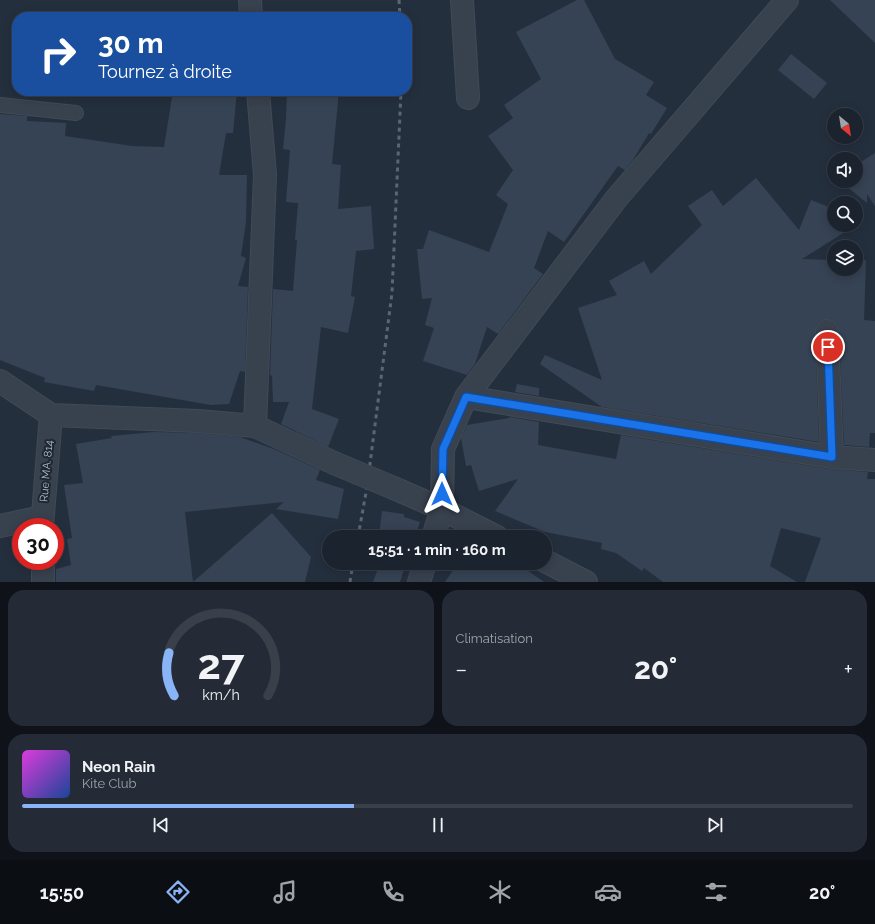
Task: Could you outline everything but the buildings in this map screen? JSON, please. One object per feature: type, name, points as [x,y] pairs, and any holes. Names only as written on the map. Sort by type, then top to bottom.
[{"type":"street","points":[[250,0],[251,12]]},
{"type":"street","points":[[462,0],[468,98]]},
{"type":"street","points":[[435,530],[442,509],[443,449],[466,397],[616,199],[787,0]]},
{"type":"street","points":[[255,426],[265,175],[258,96]]},
{"type":"street","points":[[827,331],[832,457]]},
{"type":"street","points":[[0,381],[51,415],[198,421],[255,426],[334,463],[442,509],[483,530]]},
{"type":"street","points":[[466,397],[832,457],[875,460]]},
{"type":"street","name":"Rue MA. 814","points":[[42,518],[51,415]]},
{"type":"street","points":[[0,526],[12,525]]},
{"type":"street","points":[[552,565],[577,580]]},
{"type":"street","points":[[43,570],[43,582]]},
{"type":"street","points":[[419,582],[423,570]]},
{"type":"lane","points":[[0,105],[76,113]]},
{"type":"railway","points":[[399,0],[400,12]]},
{"type":"railway","points":[[359,530],[367,487],[392,293],[401,96]]},
{"type":"railway","points":[[350,582],[352,570]]},
{"type":"route","points":[[442,494],[443,449],[466,397],[832,457],[828,347]]}]
